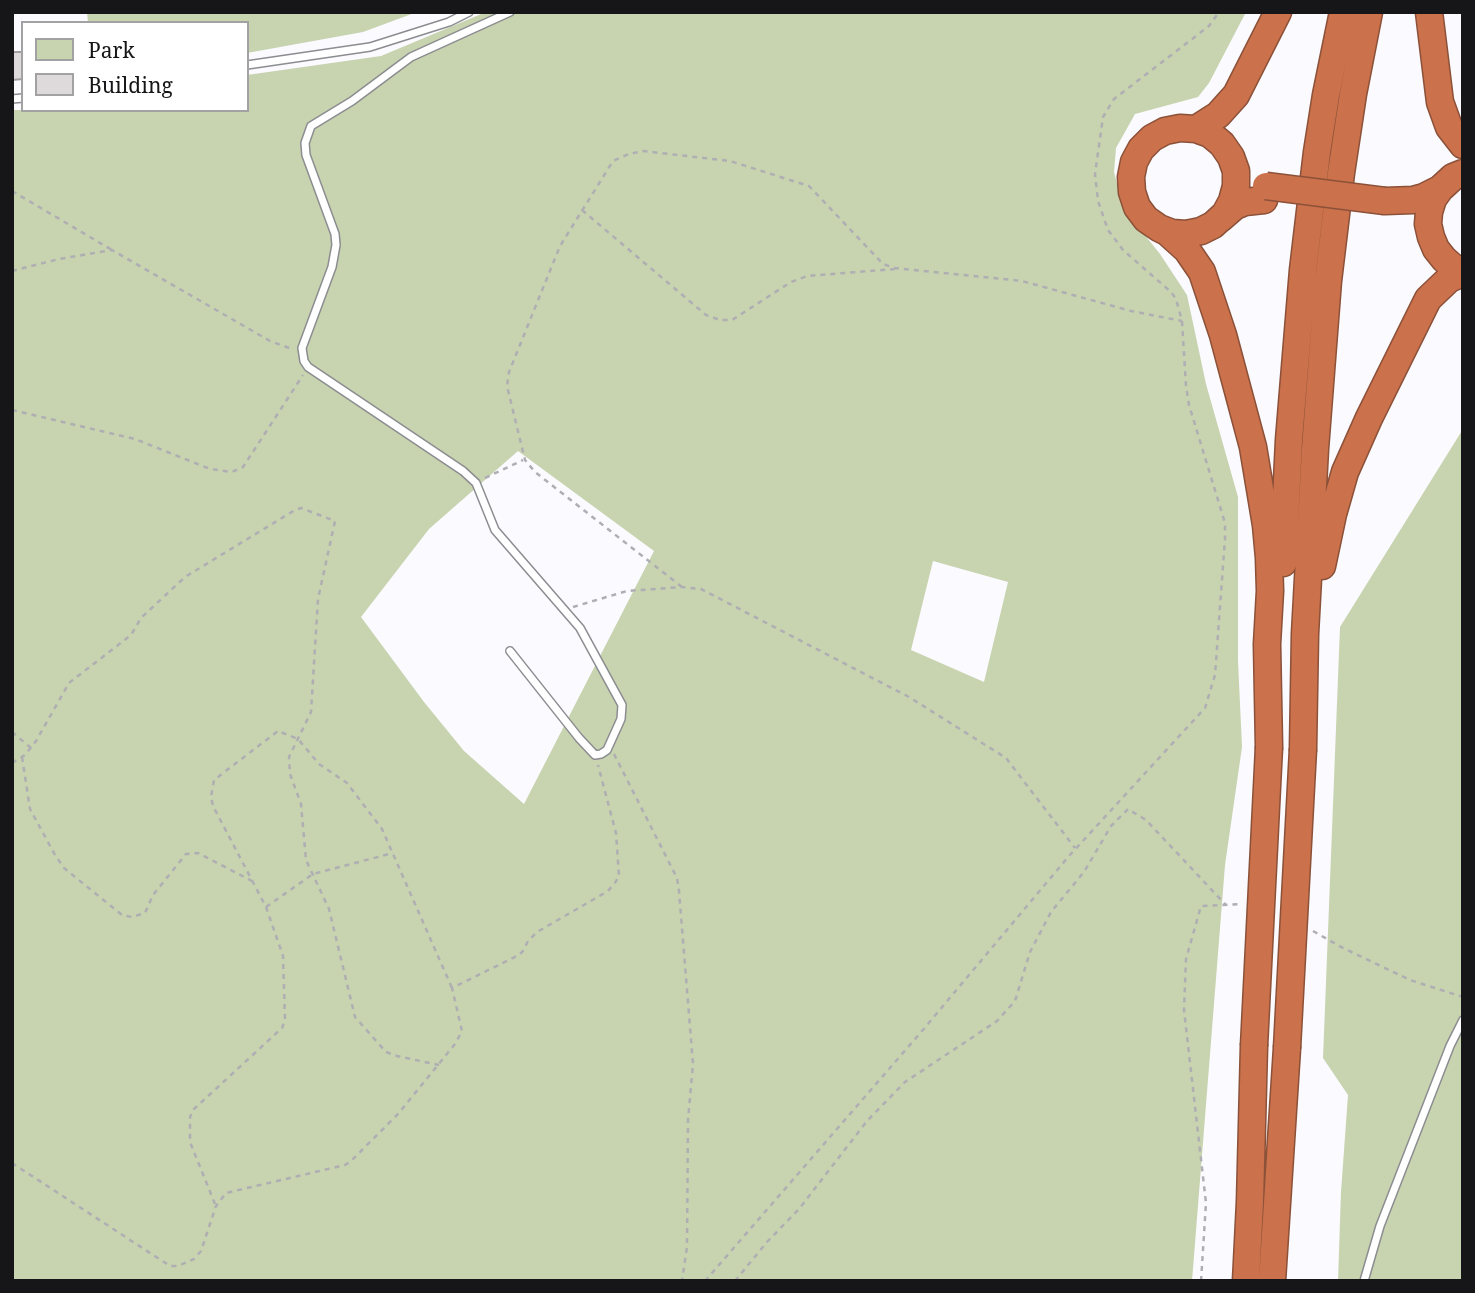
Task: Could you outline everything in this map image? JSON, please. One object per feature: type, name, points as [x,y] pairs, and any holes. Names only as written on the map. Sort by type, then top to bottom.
[{"type":"highway","points":[[1196,129],[1218,115],[1236,94],[1279,12]]},
{"type":"highway","points":[[1246,1281],[1254,1046],[1269,747],[1279,643],[1289,440],[1303,270],[1317,152],[1343,12]]},
{"type":"highway","points":[[1272,1281],[1303,749],[1312,489],[1328,281],[1347,134],[1369,12]]},
{"type":"highway","points":[[1429,12],[1440,102],[1449,127],[1463,145]]},
{"type":"highway","points":[[1213,225],[1232,201],[1236,186],[1236,171],[1222,144],[1210,134],[1196,129],[1165,131],[1152,138],[1141,149],[1134,162],[1130,177],[1134,200],[1146,219],[1187,250],[1202,272],[1223,335],[1253,447],[1269,558],[1269,747]]},
{"type":"highway","points":[[1236,171],[1265,193],[1383,208],[1412,220],[1421,226],[1444,259],[1463,272]]},
{"type":"highway","points":[[1430,237],[1428,224],[1433,200],[1453,177],[1463,173]]},
{"type":"highway","points":[[1383,208],[1424,197],[1440,189]]},
{"type":"highway","points":[[1158,228],[1186,234],[1201,231],[1213,225],[1235,206],[1265,193]]},
{"type":"highway","points":[[1303,749],[1319,583],[1345,472],[1378,398],[1429,299],[1449,279],[1463,272]]},
{"type":"lane","points":[[248,65],[370,47],[449,22],[469,12]]},
{"type":"lane","points":[[509,12],[411,57],[352,101],[311,126],[305,144],[306,155],[335,234],[335,245],[332,267],[302,348],[308,367],[463,471],[476,483],[495,530],[580,628],[622,705],[621,719],[607,750],[595,755],[510,651]]},
{"type":"lane","points":[[1364,1281],[1385,1213],[1450,1046],[1463,1020]]},
{"type":"path","points":[[705,1281],[1076,849],[1205,708],[1215,675],[1225,523],[1189,405],[1182,321],[1176,299],[1123,250],[1108,229],[1098,201],[1095,174],[1103,117],[1114,99],[1209,26],[1219,12]]},
{"type":"path","points":[[682,587],[535,472],[525,460],[507,386],[509,372],[560,246],[613,161],[629,154],[643,152],[730,161],[809,186],[883,264],[901,269],[1022,281],[1131,311],[1182,321]]},
{"type":"path","points":[[12,191],[270,341],[303,353]]},
{"type":"path","points":[[582,210],[706,315],[720,320],[732,320],[791,282],[807,276],[901,269]]},
{"type":"path","points":[[12,271],[112,250]]},
{"type":"path","points":[[12,410],[135,439],[210,469],[232,472],[243,467],[308,367]]},
{"type":"path","points":[[476,483],[525,460]]},
{"type":"path","points":[[12,763],[31,748],[69,683],[131,635],[141,618],[185,577],[295,510],[302,508],[335,521],[318,599],[311,712],[289,757],[290,774],[301,804],[306,860],[329,909],[355,1017],[386,1052],[439,1065]]},
{"type":"path","points":[[564,610],[627,591],[682,587],[701,589],[897,691],[1006,758],[1076,849]]},
{"type":"path","points":[[12,1163],[170,1266],[178,1266],[194,1259],[201,1251],[216,1206],[226,1194],[350,1162],[398,1114],[455,1044],[462,1031],[452,988],[382,829],[347,783],[319,764],[298,739],[278,731],[214,780],[211,797],[213,806],[267,907],[283,956],[285,1020],[282,1028],[194,1109],[190,1117],[190,1142],[216,1206]]},
{"type":"path","points":[[12,732],[31,748]]},
{"type":"path","points":[[609,745],[677,877],[679,891],[692,1064],[688,1120],[687,1247],[682,1281]]},
{"type":"path","points":[[452,988],[519,956],[537,932],[608,891],[615,883],[619,876],[617,833],[595,755]]},
{"type":"path","points":[[22,757],[30,808],[55,855],[64,868],[122,915],[132,917],[145,913],[153,895],[186,854],[198,853],[253,882]]},
{"type":"path","points":[[735,1281],[799,1209],[867,1121],[905,1082],[997,1021],[1015,1001],[1030,952],[1051,912],[1084,872],[1111,826],[1128,809],[1146,820],[1225,904]]},
{"type":"path","points":[[267,907],[313,874],[393,853]]},
{"type":"path","points":[[1201,1281],[1206,1203],[1184,1010],[1186,960],[1201,906],[1238,903]]},
{"type":"path","points":[[1341,947],[1410,980],[1463,997]]},
{"type":"green space","points":[[87,12],[417,12],[363,32],[248,53],[248,21],[88,21]]},
{"type":"green space","points":[[486,12],[1246,12],[1209,83],[1198,97],[1135,114],[1116,148],[1114,172],[1123,208],[1160,254],[1187,295],[1206,384],[1238,497],[1238,661],[1242,747],[1225,865],[1192,1281],[12,1281],[12,110],[248,112],[248,75],[381,56]],"holes":[[[518,451],[654,551],[524,804],[464,751],[361,617],[429,529]],[[933,561],[1008,582],[984,682],[911,650]]]},
{"type":"green space","points":[[1463,429],[1463,1281],[1338,1281],[1348,1095],[1323,1058],[1340,627]]},
{"type":"building","points":[[12,52],[21,52],[21,79],[12,80]]}]
